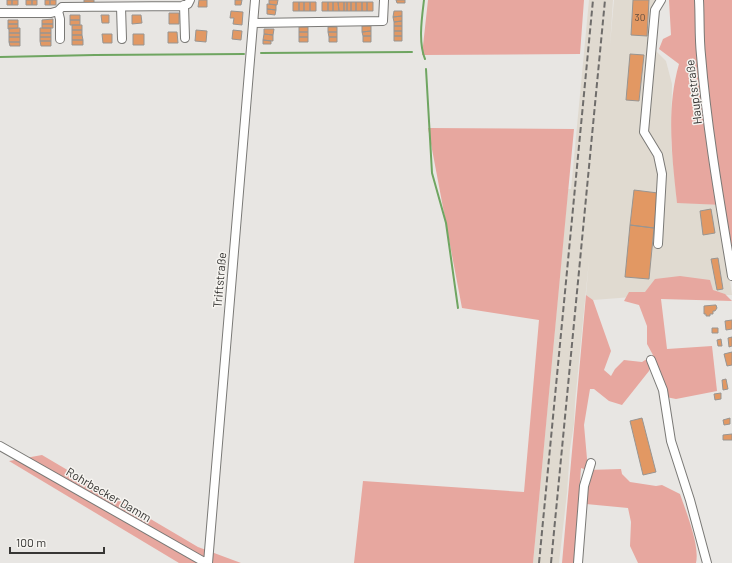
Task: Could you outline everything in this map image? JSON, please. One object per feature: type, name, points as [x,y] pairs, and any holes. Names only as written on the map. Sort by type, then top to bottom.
[{"type":"street","name":"Triftstraße","points":[[207,563],[255,0]]},
{"type":"street","points":[[253,23],[383,21],[384,0]]},
{"type":"street","points":[[658,244],[662,174],[658,155],[644,132],[655,10],[661,0]]},
{"type":"street","name":"Hauptstraße","points":[[699,0],[701,54],[705,94],[716,180],[732,276]]},
{"type":"street","points":[[0,13],[51,13],[61,6],[121,7],[187,3],[185,38]]},
{"type":"street","points":[[60,39],[61,6]]},
{"type":"street","points":[[121,7],[122,39]]},
{"type":"street","points":[[651,360],[663,390],[671,441],[690,500],[707,563]]},
{"type":"street","name":"Rohrbecker Damm","points":[[0,446],[207,563]]},
{"type":"street","points":[[578,563],[584,486],[591,463]]},
{"type":"shaded area","points":[[428,0],[584,0],[580,54],[422,55]]},
{"type":"shaded area","points":[[589,0],[613,0],[610,45],[614,0],[663,0],[656,9],[653,48],[666,61],[672,84],[671,142],[677,202],[719,205],[732,295],[645,296],[593,300],[586,295],[589,260],[574,424],[570,449],[567,493],[559,563],[533,563],[568,189],[571,189]]},
{"type":"shaded area","points":[[669,0],[732,0],[732,256],[722,205],[677,203],[672,150],[671,115],[672,98],[679,64],[659,49],[663,39],[671,35]]},
{"type":"shaded area","points":[[428,128],[574,129],[533,563],[354,563],[363,481],[524,492],[539,320],[462,308]]},
{"type":"shaded area","points":[[680,276],[710,280],[713,290],[725,294],[732,301],[661,299],[667,349],[712,346],[717,391],[676,399],[666,397],[651,362],[649,371],[622,405],[609,401],[594,389],[590,389],[584,425],[588,470],[621,469],[622,474],[630,482],[656,486],[662,485],[680,494],[694,538],[697,556],[696,563],[638,563],[630,546],[631,522],[628,508],[586,504],[587,470],[581,468],[574,563],[562,563],[586,295],[593,300],[611,351],[604,370],[611,376],[615,369],[624,360],[642,362],[653,355],[647,344],[647,326],[639,305],[624,301],[629,292],[645,292],[655,279]]},
{"type":"shaded area","points":[[42,455],[198,547],[241,563],[179,563],[9,461]]},
{"type":"building","points":[[7,0],[12,0],[12,5],[7,5]]},
{"type":"building","points":[[12,0],[18,0],[18,5],[12,5]]},
{"type":"building","points":[[26,0],[32,0],[32,5],[26,5]]},
{"type":"building","points":[[32,0],[37,0],[37,5],[32,5]]},
{"type":"building","points":[[45,0],[50,0],[50,5],[45,5]]},
{"type":"building","points":[[50,0],[56,0],[56,5],[50,5]]},
{"type":"building","points":[[84,0],[94,0],[94,4],[84,4]]},
{"type":"building","points":[[199,0],[207,0],[207,7],[198,7]]},
{"type":"building","points":[[235,0],[242,0],[241,5],[235,5]]},
{"type":"building","points":[[269,0],[278,0],[277,5],[269,4]]},
{"type":"building","points":[[396,0],[405,0],[405,3],[397,3]]},
{"type":"building","points":[[633,0],[649,0],[647,36],[631,35]]},
{"type":"building","points":[[293,2],[299,2],[299,11],[293,11]]},
{"type":"building","points":[[299,2],[304,2],[304,11],[299,11]]},
{"type":"building","points":[[304,2],[310,2],[310,11],[304,11]]},
{"type":"building","points":[[310,2],[316,2],[316,11],[310,11]]},
{"type":"building","points":[[322,2],[328,2],[328,11],[322,11]]},
{"type":"building","points":[[328,2],[333,2],[333,11],[328,11]]},
{"type":"building","points":[[333,2],[338,2],[339,11],[333,11]]},
{"type":"building","points":[[338,2],[344,2],[344,11],[339,11]]},
{"type":"building","points":[[344,2],[347,2],[347,11],[344,11]]},
{"type":"building","points":[[347,2],[351,2],[351,11],[347,11]]},
{"type":"building","points":[[351,2],[356,2],[356,11],[351,11]]},
{"type":"building","points":[[356,2],[362,2],[362,11],[356,11]]},
{"type":"building","points":[[362,2],[367,2],[367,11],[362,11]]},
{"type":"building","points":[[367,2],[373,2],[373,11],[367,11]]},
{"type":"building","points":[[267,4],[276,5],[276,10],[267,9]]},
{"type":"building","points":[[267,9],[276,10],[275,15],[267,14]]},
{"type":"building","points":[[231,11],[243,12],[242,25],[233,24],[234,18],[230,18]]},
{"type":"building","points":[[394,11],[402,11],[402,16],[393,17]]},
{"type":"building","points":[[169,13],[179,13],[179,24],[169,24]]},
{"type":"building","points":[[70,15],[80,15],[80,20],[70,20]]},
{"type":"building","points":[[101,15],[109,15],[109,23],[102,23]]},
{"type":"building","points":[[132,15],[141,15],[142,23],[132,24]]},
{"type":"building","points":[[402,16],[402,21],[394,22],[393,17]]},
{"type":"building","points":[[53,19],[53,24],[42,24],[42,20]]},
{"type":"building","points":[[8,20],[18,20],[18,24],[8,24]]},
{"type":"building","points":[[70,20],[80,20],[80,25],[70,25]]},
{"type":"building","points":[[402,21],[402,26],[394,26],[394,22]]},
{"type":"building","points":[[8,24],[18,24],[18,28],[8,29]]},
{"type":"building","points":[[42,24],[53,24],[53,28],[42,28]]},
{"type":"building","points":[[72,25],[82,25],[82,30],[72,30]]},
{"type":"building","points":[[362,26],[371,26],[371,31],[362,32]]},
{"type":"building","points":[[394,26],[402,26],[402,31],[394,31]]},
{"type":"building","points":[[299,27],[308,27],[308,32],[299,32]]},
{"type":"building","points":[[328,27],[337,27],[337,32],[328,32]]},
{"type":"building","points":[[9,28],[20,28],[20,33],[9,33]]},
{"type":"building","points":[[40,28],[51,28],[51,33],[40,33]]},
{"type":"building","points":[[264,29],[274,29],[273,35],[264,34]]},
{"type":"building","points":[[72,30],[82,30],[82,35],[72,35]]},
{"type":"building","points":[[196,30],[207,31],[206,42],[195,41]]},
{"type":"building","points":[[233,30],[242,31],[241,40],[232,39]]},
{"type":"building","points":[[371,31],[371,36],[363,36],[362,32]]},
{"type":"building","points":[[394,31],[402,31],[402,36],[394,36]]},
{"type":"building","points":[[168,32],[177,32],[178,43],[168,43]]},
{"type":"building","points":[[299,32],[308,32],[308,37],[299,37]]},
{"type":"building","points":[[328,32],[337,32],[337,37],[329,37]]},
{"type":"building","points":[[9,33],[20,33],[20,37],[9,37]]},
{"type":"building","points":[[40,33],[51,33],[51,37],[40,37]]},
{"type":"building","points":[[102,34],[112,34],[112,43],[103,43]]},
{"type":"building","points":[[133,34],[144,34],[144,45],[133,45]]},
{"type":"building","points":[[264,34],[273,35],[273,41],[263,40]]},
{"type":"building","points":[[72,35],[82,35],[83,40],[72,40]]},
{"type":"building","points":[[363,36],[371,36],[371,42],[363,42]]},
{"type":"building","points":[[394,36],[402,36],[402,41],[394,41]]},
{"type":"building","points":[[9,37],[20,37],[20,42],[9,42]]},
{"type":"building","points":[[40,37],[51,37],[51,41],[40,41]]},
{"type":"building","points":[[299,37],[308,37],[308,42],[299,42]]},
{"type":"building","points":[[329,37],[337,37],[337,42],[329,42]]},
{"type":"building","points":[[72,40],[83,40],[83,45],[72,45]]},
{"type":"building","points":[[263,40],[271,41],[271,44],[263,44]]},
{"type":"building","points":[[40,41],[51,41],[51,46],[41,46]]},
{"type":"building","points":[[9,42],[20,42],[20,46],[10,46]]},
{"type":"building","points":[[630,54],[644,55],[639,101],[626,100]]},
{"type":"building","points":[[634,190],[658,193],[654,228],[630,225]]},
{"type":"building","points":[[711,209],[715,233],[703,235],[700,211]]},
{"type":"building","points":[[630,225],[654,228],[649,279],[625,277]]},
{"type":"building","points":[[718,258],[723,289],[717,290],[711,259]]},
{"type":"building","points":[[716,305],[717,308],[713,311],[713,314],[706,316],[706,314],[704,314],[704,306]]},
{"type":"building","points":[[732,320],[732,329],[726,330],[725,321]]},
{"type":"building","points":[[712,328],[718,328],[718,333],[712,333]]},
{"type":"building","points":[[732,337],[732,346],[729,347],[728,338]]},
{"type":"building","points":[[721,339],[722,346],[718,346],[717,340]]},
{"type":"building","points":[[732,352],[732,365],[727,366],[724,354]]},
{"type":"building","points":[[726,379],[728,389],[723,390],[722,380]]},
{"type":"building","points":[[721,393],[721,399],[715,400],[714,394]]},
{"type":"building","points":[[642,418],[656,472],[643,475],[630,421]]},
{"type":"building","points":[[730,418],[730,424],[724,425],[723,420]]},
{"type":"building","points":[[732,434],[732,440],[723,440],[723,435]]},
{"type":"waterway","points":[[424,0],[421,37],[425,59]]},
{"type":"waterway","points":[[261,53],[412,52]]},
{"type":"waterway","points":[[0,57],[244,54]]},
{"type":"waterway","points":[[426,69],[432,173],[446,223],[458,308]]},
{"type":"railway","points":[[539,563],[593,0]]},
{"type":"railway","points":[[551,563],[605,0]]}]
